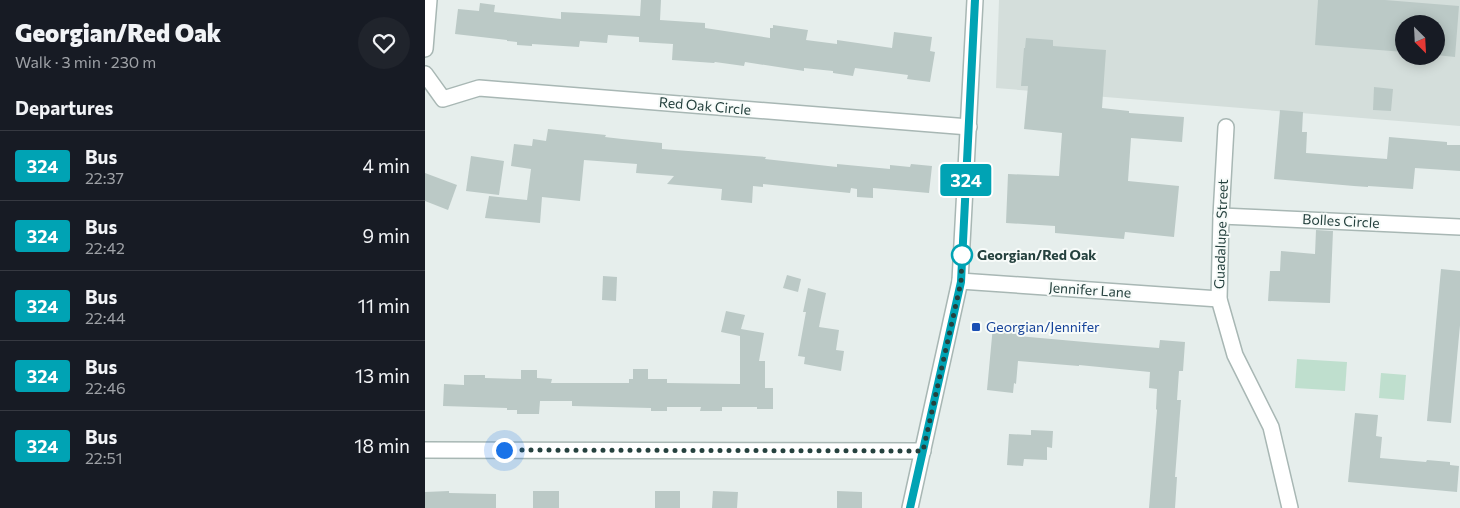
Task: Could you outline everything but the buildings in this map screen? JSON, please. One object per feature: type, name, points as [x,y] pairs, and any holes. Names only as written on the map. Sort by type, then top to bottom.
[{"type":"street","points":[[425,49],[429,0]]},
{"type":"street","points":[[910,508],[961,282],[975,0]]},
{"type":"street","name":"Red Oak Circle","points":[[425,74],[443,100],[479,88],[969,127]]},
{"type":"street","name":"Guadalupe Street","points":[[1226,127],[1219,299],[1235,355],[1271,427],[1290,508]]},
{"type":"street","name":"Bolles Circle","points":[[1221,216],[1460,227]]},
{"type":"street","name":"Jennifer Lane","points":[[961,282],[1219,299]]},
{"type":"street","points":[[425,450],[923,451]]},
{"type":"shaded area","points":[[999,0],[1460,0],[1460,126],[996,88]]},
{"type":"green space","points":[[1297,359],[1347,362],[1345,391],[1295,388]]},
{"type":"green space","points":[[1381,373],[1406,375],[1404,400],[1379,398]]},
{"type":"bus line","name":"324","points":[[910,508],[961,282],[975,0]]},
{"type":"place","name":"Georgian/Red Oak","points":[[962,255]]},
{"type":"place","name":"Georgian/Jennifer","points":[[976,327]]},
{"type":"route","points":[[504,450],[923,451],[961,282],[962,255]]}]
